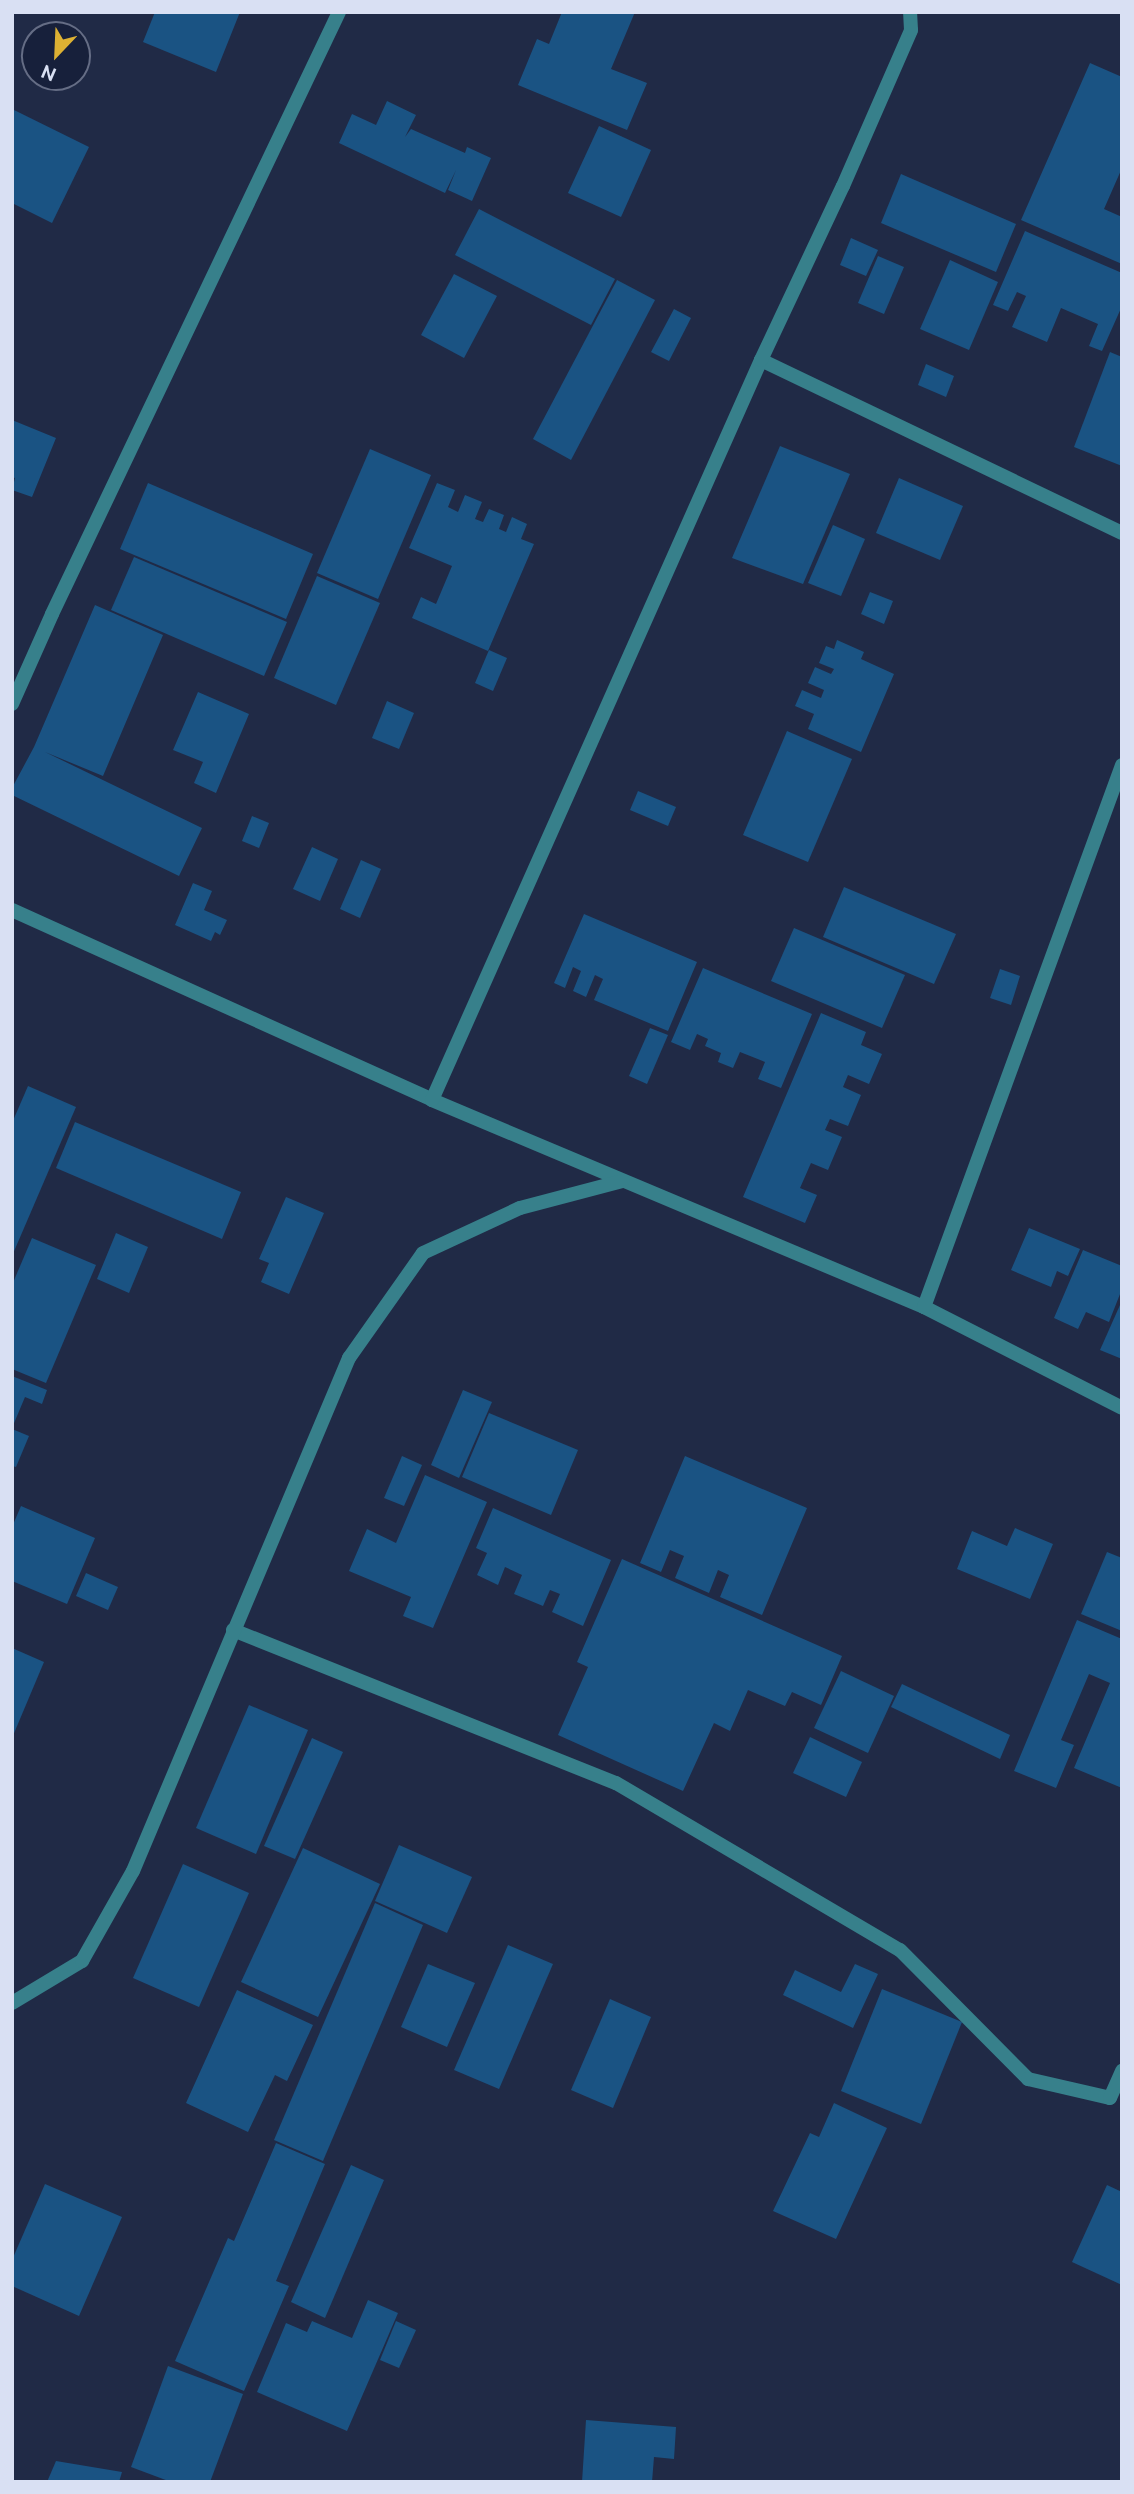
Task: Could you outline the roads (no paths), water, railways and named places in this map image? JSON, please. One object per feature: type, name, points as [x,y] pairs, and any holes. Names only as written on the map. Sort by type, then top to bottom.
[{"type":"street","points":[[12,704],[51,614],[339,12]]},
{"type":"street","points":[[432,1100],[761,360],[843,186],[911,30],[909,12]]},
{"type":"street","points":[[761,360],[1122,533]]},
{"type":"street","points":[[924,1307],[1122,765]]},
{"type":"street","points":[[12,910],[432,1100],[924,1307],[1122,1408]]},
{"type":"street","points":[[12,2003],[82,1962],[133,1871],[349,1359],[423,1254],[520,1208],[622,1181]]},
{"type":"street","points":[[233,1630],[615,1783],[900,1950],[1028,2080],[1110,2098],[1122,2071]]}]
